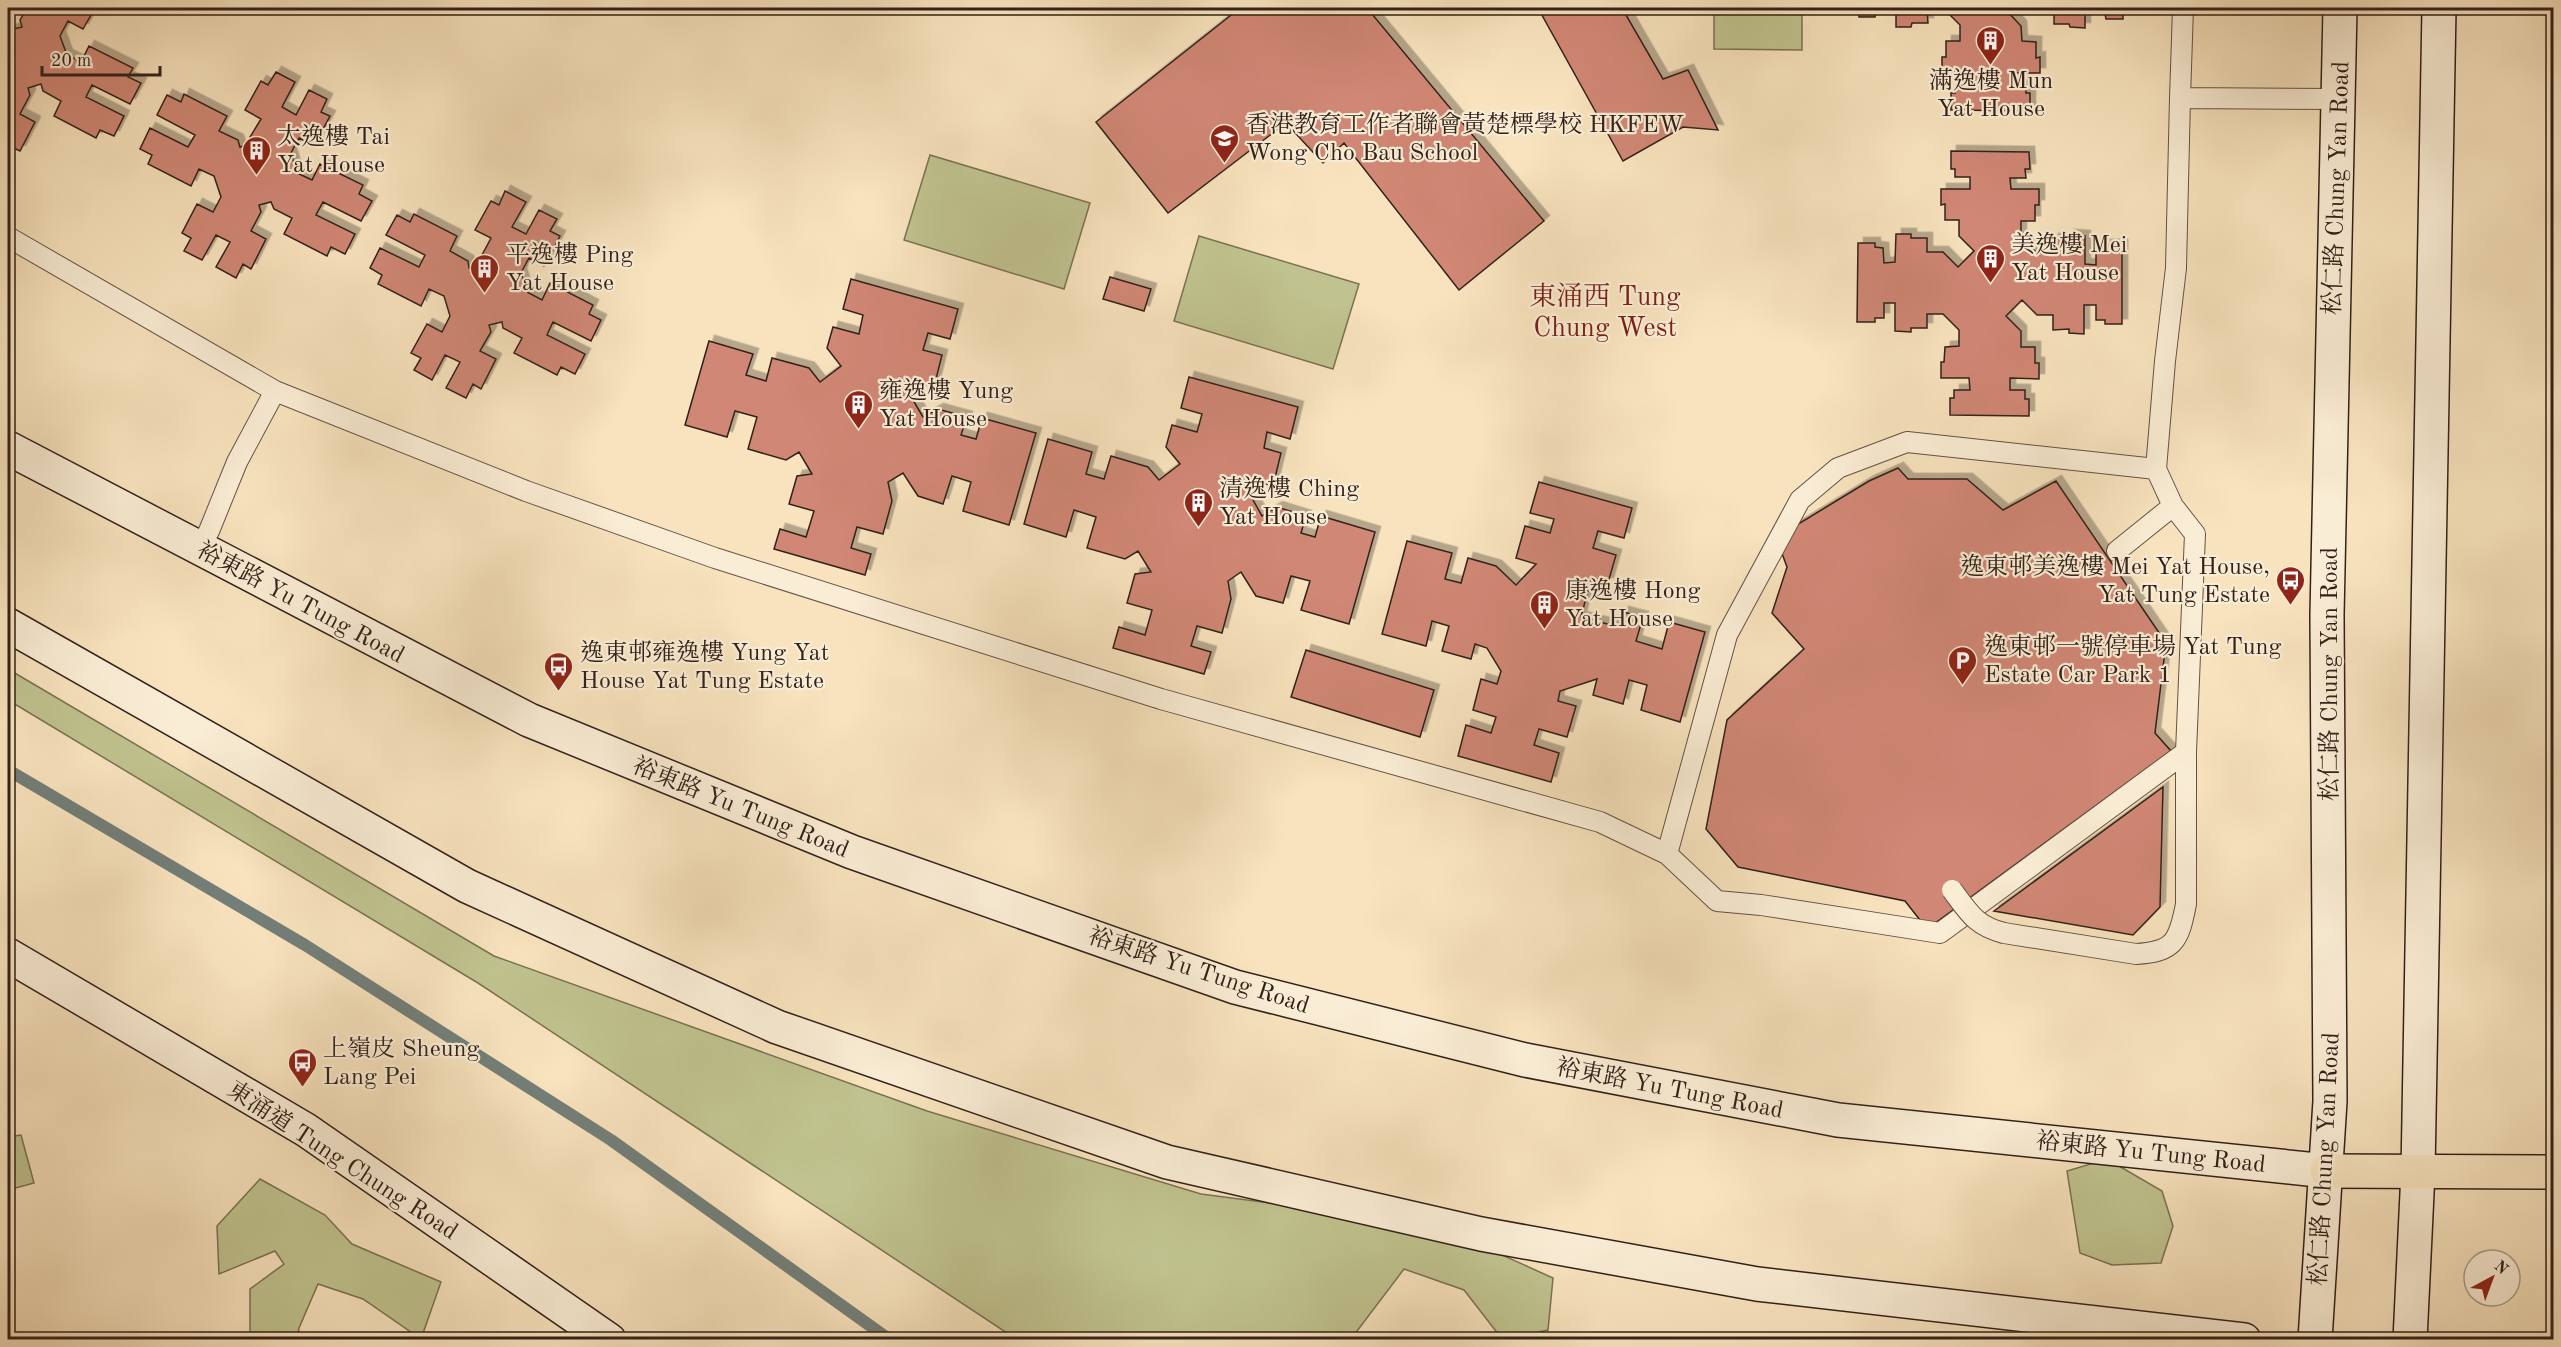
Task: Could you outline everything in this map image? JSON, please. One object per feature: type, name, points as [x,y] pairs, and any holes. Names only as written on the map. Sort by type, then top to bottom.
[{"type":"main road","name":"松仁路 Chung Yan Road","points":[[2315,1340],[2330,1101],[2327,615],[2340,8]]},
{"type":"main road","points":[[2410,1340],[2418,1172],[2439,8]]},
{"type":"main road","name":"裕東路 Yu Tung Road","points":[[8,448],[529,720],[852,852],[1235,987],[1525,1060],[1838,1120],[2327,1171],[2553,1172]]},
{"type":"main road","points":[[8,625],[467,886],[777,1027],[1167,1162],[1480,1234],[1757,1284],[2244,1340]]},
{"type":"main road","name":"東涌道 Tung Chung Road","points":[[8,955],[306,1130],[609,1340]]},
{"type":"lane","points":[[1952,890],[1977,922],[1989,929],[2136,954],[2156,953],[2172,945],[2182,926],[2186,904],[2186,752],[2195,534],[2173,506],[2156,469],[2176,268],[2183,8]]},
{"type":"lane","points":[[2180,98],[2339,99]]},
{"type":"lane","points":[[8,237],[275,391],[526,491],[715,558],[1161,699],[1600,822],[1667,854],[1717,901],[1761,905],[1940,933],[2186,752]]},
{"type":"lane","points":[[199,548],[210,531],[237,462],[275,391]]},
{"type":"lane","points":[[1667,854],[1727,634],[1800,500],[1838,468],[1907,442],[2156,469]]},
{"type":"lane","points":[[2117,551],[2173,506]]},
{"type":"green space","points":[[1714,8],[1802,8],[1802,50],[1714,49]]},
{"type":"green space","points":[[930,155],[1090,203],[1064,289],[904,240]]},
{"type":"green space","points":[[1199,236],[1359,284],[1333,369],[1174,321]]},
{"type":"green space","points":[[8,669],[494,956],[927,1111],[1201,1194],[1338,1212],[1480,1245],[1553,1278],[1548,1330],[1502,1339],[1464,1290],[1404,1269],[1351,1339],[1016,1339],[478,983],[8,700]]},
{"type":"green space","points":[[21,1135],[34,1183],[8,1190],[8,1137]]},
{"type":"green space","points":[[2107,1159],[2162,1191],[2173,1226],[2161,1263],[2112,1265],[2080,1253],[2067,1171]]},
{"type":"green space","points":[[260,1179],[325,1215],[352,1244],[441,1282],[421,1339],[363,1299],[318,1284],[299,1328],[297,1339],[250,1339],[250,1289],[284,1264],[275,1251],[219,1274],[217,1226]]},
{"type":"building","points":[[27,8],[95,8],[83,29],[68,21],[60,36],[67,55],[81,62],[89,46],[133,68],[128,77],[141,83],[130,104],[92,85],[86,97],[124,116],[114,136],[100,130],[96,138],[54,116],[61,101],[43,91],[41,84],[28,88],[30,95],[20,114],[35,122],[20,151],[12,147],[8,156],[8,25],[9,30],[22,27],[20,20]]},
{"type":"building","points":[[1240,8],[1367,8],[1544,221],[1459,290],[1344,143],[1323,163],[1286,123],[1168,213],[1096,122]]},
{"type":"building","points":[[1538,8],[1622,8],[1663,79],[1688,70],[1718,130],[1683,127],[1623,161]]},
{"type":"building","name":"滿逸樓 Mun Yat House","points":[[1859,8],[1884,8],[1884,13],[1876,13],[1875,17],[1859,17]]},
{"type":"building","name":"滿逸樓 Mun Yat House","points":[[1896,8],[2010,8],[2007,11],[2021,26],[2022,41],[2036,42],[2036,58],[2040,57],[2040,73],[2011,73],[2011,85],[2026,85],[2026,93],[2030,93],[2030,111],[1951,110],[1951,93],[1955,93],[1956,85],[1970,84],[1970,73],[1942,72],[1942,57],[1946,57],[1946,41],[1960,41],[1960,25],[1944,9],[1927,9],[1928,23],[1912,23],[1911,27],[1896,27]]},
{"type":"building","name":"滿逸樓 Mun Yat House","points":[[2036,8],[2085,8],[2085,28],[2070,27],[2069,24],[2054,24],[2054,9]]},
{"type":"building","name":"滿逸樓 Mun Yat House","points":[[2097,8],[2123,8],[2123,19],[2106,19],[2105,14],[2097,14]]},
{"type":"building","name":"太逸樓 Tai Yat House","points":[[276,72],[295,82],[282,107],[296,115],[309,90],[327,99],[321,112],[330,116],[314,146],[299,138],[291,153],[297,173],[312,180],[320,164],[363,185],[359,194],[372,201],[361,221],[323,202],[316,215],[355,234],[345,254],[331,247],[327,256],[284,234],[292,218],[274,209],[271,202],[259,205],[261,212],[251,231],[266,239],[251,269],[243,264],[236,278],[216,267],[230,242],[216,235],[202,260],[184,251],[191,238],[182,233],[197,204],[213,212],[221,197],[214,176],[199,169],[191,186],[148,164],[152,155],[140,149],[150,128],[188,147],[195,135],[157,115],[167,95],[181,102],[184,94],[227,116],[219,131],[238,140],[240,147],[252,144],[250,137],[261,119],[245,110],[261,81],[268,85]]},
{"type":"building","name":"美逸樓 Mei Yat House","points":[[1951,151],[2029,152],[2030,169],[2025,169],[2026,178],[2010,178],[2011,189],[2039,189],[2039,205],[2035,205],[2035,221],[2021,221],[2021,237],[2037,253],[2053,253],[2053,239],[2069,239],[2069,235],[2085,236],[2085,264],[2096,265],[2096,250],[2105,250],[2105,245],[2122,245],[2122,324],[2105,324],[2105,320],[2096,320],[2096,305],[2084,305],[2084,334],[2069,333],[2069,329],[2053,330],[2053,315],[2037,315],[2022,300],[2006,316],[2021,331],[2021,347],[2035,347],[2035,363],[2039,363],[2039,379],[2010,378],[2010,390],[2025,390],[2025,399],[2029,399],[2029,416],[1950,415],[1950,398],[1954,398],[1954,390],[1970,390],[1969,378],[1941,378],[1941,362],[1944,362],[1945,347],[1959,346],[1959,330],[1943,314],[1927,314],[1927,328],[1911,328],[1911,332],[1895,331],[1895,303],[1884,303],[1884,318],[1875,318],[1875,322],[1857,322],[1858,243],[1875,243],[1875,247],[1883,248],[1884,263],[1895,262],[1896,234],[1911,234],[1911,238],[1927,238],[1927,252],[1943,252],[1958,267],[1974,251],[1959,236],[1959,220],[1945,220],[1945,204],[1941,205],[1941,189],[1970,189],[1970,177],[1955,177],[1955,169],[1951,169]]},
{"type":"building","name":"平逸樓 Ping Yat House","points":[[505,191],[526,202],[512,227],[526,234],[539,210],[557,219],[550,231],[560,236],[544,266],[529,258],[521,273],[527,292],[542,300],[550,283],[593,305],[589,314],[601,320],[591,341],[553,322],[547,335],[585,354],[575,374],[561,367],[557,375],[514,353],[522,338],[503,328],[502,322],[489,325],[491,332],[480,351],[496,359],[481,389],[473,384],[466,398],[446,388],[460,362],[445,355],[432,380],[414,370],[421,358],[411,353],[427,324],[442,332],[450,316],[444,296],[429,289],[421,306],[378,284],[382,275],[370,268],[380,248],[419,267],[425,255],[386,235],[397,215],[410,222],[414,214],[457,236],[450,251],[468,261],[469,268],[482,264],[481,257],[491,238],[475,230],[491,201],[499,205]]},
{"type":"building","points":[[1110,277],[1151,289],[1144,311],[1103,299]]},
{"type":"building","name":"雍逸樓 Yung Yat House","points":[[851,279],[958,309],[950,339],[928,333],[923,350],[942,355],[934,387],[917,382],[913,400],[923,417],[938,409],[967,417],[961,435],[976,439],[982,418],[1036,433],[1009,525],[963,511],[971,482],[952,476],[943,504],[918,496],[903,473],[888,482],[892,501],[883,534],[857,527],[851,548],[871,554],[865,575],[774,549],[780,529],[806,537],[814,511],[789,504],[797,476],[812,474],[799,452],[786,460],[748,449],[757,417],[735,411],[727,437],[685,425],[709,341],[753,354],[746,375],[766,381],[772,358],[809,368],[820,382],[841,366],[827,348],[833,327],[859,334],[863,315],[843,309]]},
{"type":"building","name":"清逸樓 Ching Yat House","points":[[1189,377],[1298,407],[1290,439],[1267,432],[1264,448],[1281,453],[1273,486],[1257,481],[1252,498],[1262,516],[1277,507],[1306,516],[1301,533],[1315,537],[1321,516],[1375,532],[1349,624],[1301,610],[1310,581],[1291,576],[1283,603],[1256,596],[1241,572],[1228,581],[1231,599],[1222,633],[1197,626],[1191,646],[1211,652],[1204,674],[1113,648],[1119,627],[1145,635],[1152,610],[1127,603],[1135,574],[1151,572],[1138,551],[1125,559],[1087,548],[1096,517],[1074,510],[1066,537],[1024,524],[1048,439],[1092,452],[1086,474],[1104,479],[1111,456],[1148,467],[1159,480],[1180,464],[1166,447],[1172,425],[1197,432],[1202,414],[1181,408]]},
{"type":"building","name":"逸東邨一號停車場 Yat Tung Estate Car Park 1","points":[[1898,468],[1908,479],[1967,479],[2003,510],[2056,481],[2166,643],[2155,733],[2171,751],[1927,929],[1905,901],[1738,867],[1706,829],[1727,720],[1804,649],[1772,613],[1787,567],[1780,548],[1795,526],[1869,481]]},
{"type":"building","name":"康逸樓 Hong Yat House","points":[[1539,482],[1632,508],[1624,538],[1598,531],[1593,548],[1616,555],[1608,583],[1591,579],[1581,617],[1619,627],[1623,612],[1643,617],[1636,641],[1662,649],[1669,622],[1705,632],[1680,722],[1641,710],[1647,685],[1629,680],[1623,704],[1593,695],[1597,679],[1560,691],[1558,701],[1576,706],[1567,737],[1539,729],[1534,745],[1559,753],[1551,782],[1458,756],[1466,725],[1491,733],[1496,717],[1473,710],[1481,679],[1497,684],[1501,671],[1487,648],[1475,644],[1471,659],[1442,651],[1449,626],[1432,621],[1426,646],[1382,634],[1407,541],[1452,553],[1445,579],[1461,583],[1468,558],[1496,566],[1516,585],[1536,564],[1516,558],[1525,526],[1550,533],[1554,519],[1530,513]]},
{"type":"building","points":[[1306,650],[1434,690],[1420,737],[1291,697]]},
{"type":"building","points":[[2163,787],[2160,907],[2133,935],[1994,911]]},
{"type":"waterway","points":[[8,770],[305,945],[611,1140],[890,1340]]},
{"type":"place","name":"滿逸樓 Mun Yat House","points":[[1991,66]]},
{"type":"place","name":"香港教育工作者聯會黃楚標學校 HKFEW Wong Cho Bau School","points":[[1225,164]]},
{"type":"place","name":"太逸樓 Tai Yat House","points":[[256,176]]},
{"type":"place","name":"美逸樓 Mei Yat House","points":[[1990,284]]},
{"type":"place","name":"平逸樓 Ping Yat House","points":[[485,294]]},
{"type":"place","name":"雍逸樓 Yung Yat House","points":[[858,430]]},
{"type":"place","name":"清逸樓 Ching Yat House","points":[[1198,528]]},
{"type":"place","name":"逸東邨美逸樓 Mei Yat House, Yat Tung Estate","points":[[2291,606]]},
{"type":"place","name":"康逸樓 Hong Yat House","points":[[1544,630]]},
{"type":"place","name":"逸東邨一號停車場 Yat Tung Estate Car Park 1","points":[[1963,686]]},
{"type":"place","name":"逸東邨雍逸樓 Yung Yat House Yat Tung Estate","points":[[559,692]]},
{"type":"place","name":"上嶺皮 Sheung Lang Pei","points":[[302,1088]]},
{"type":"district","name":"東涌西 Tung Chung West","points":[[1605,312]]}]
